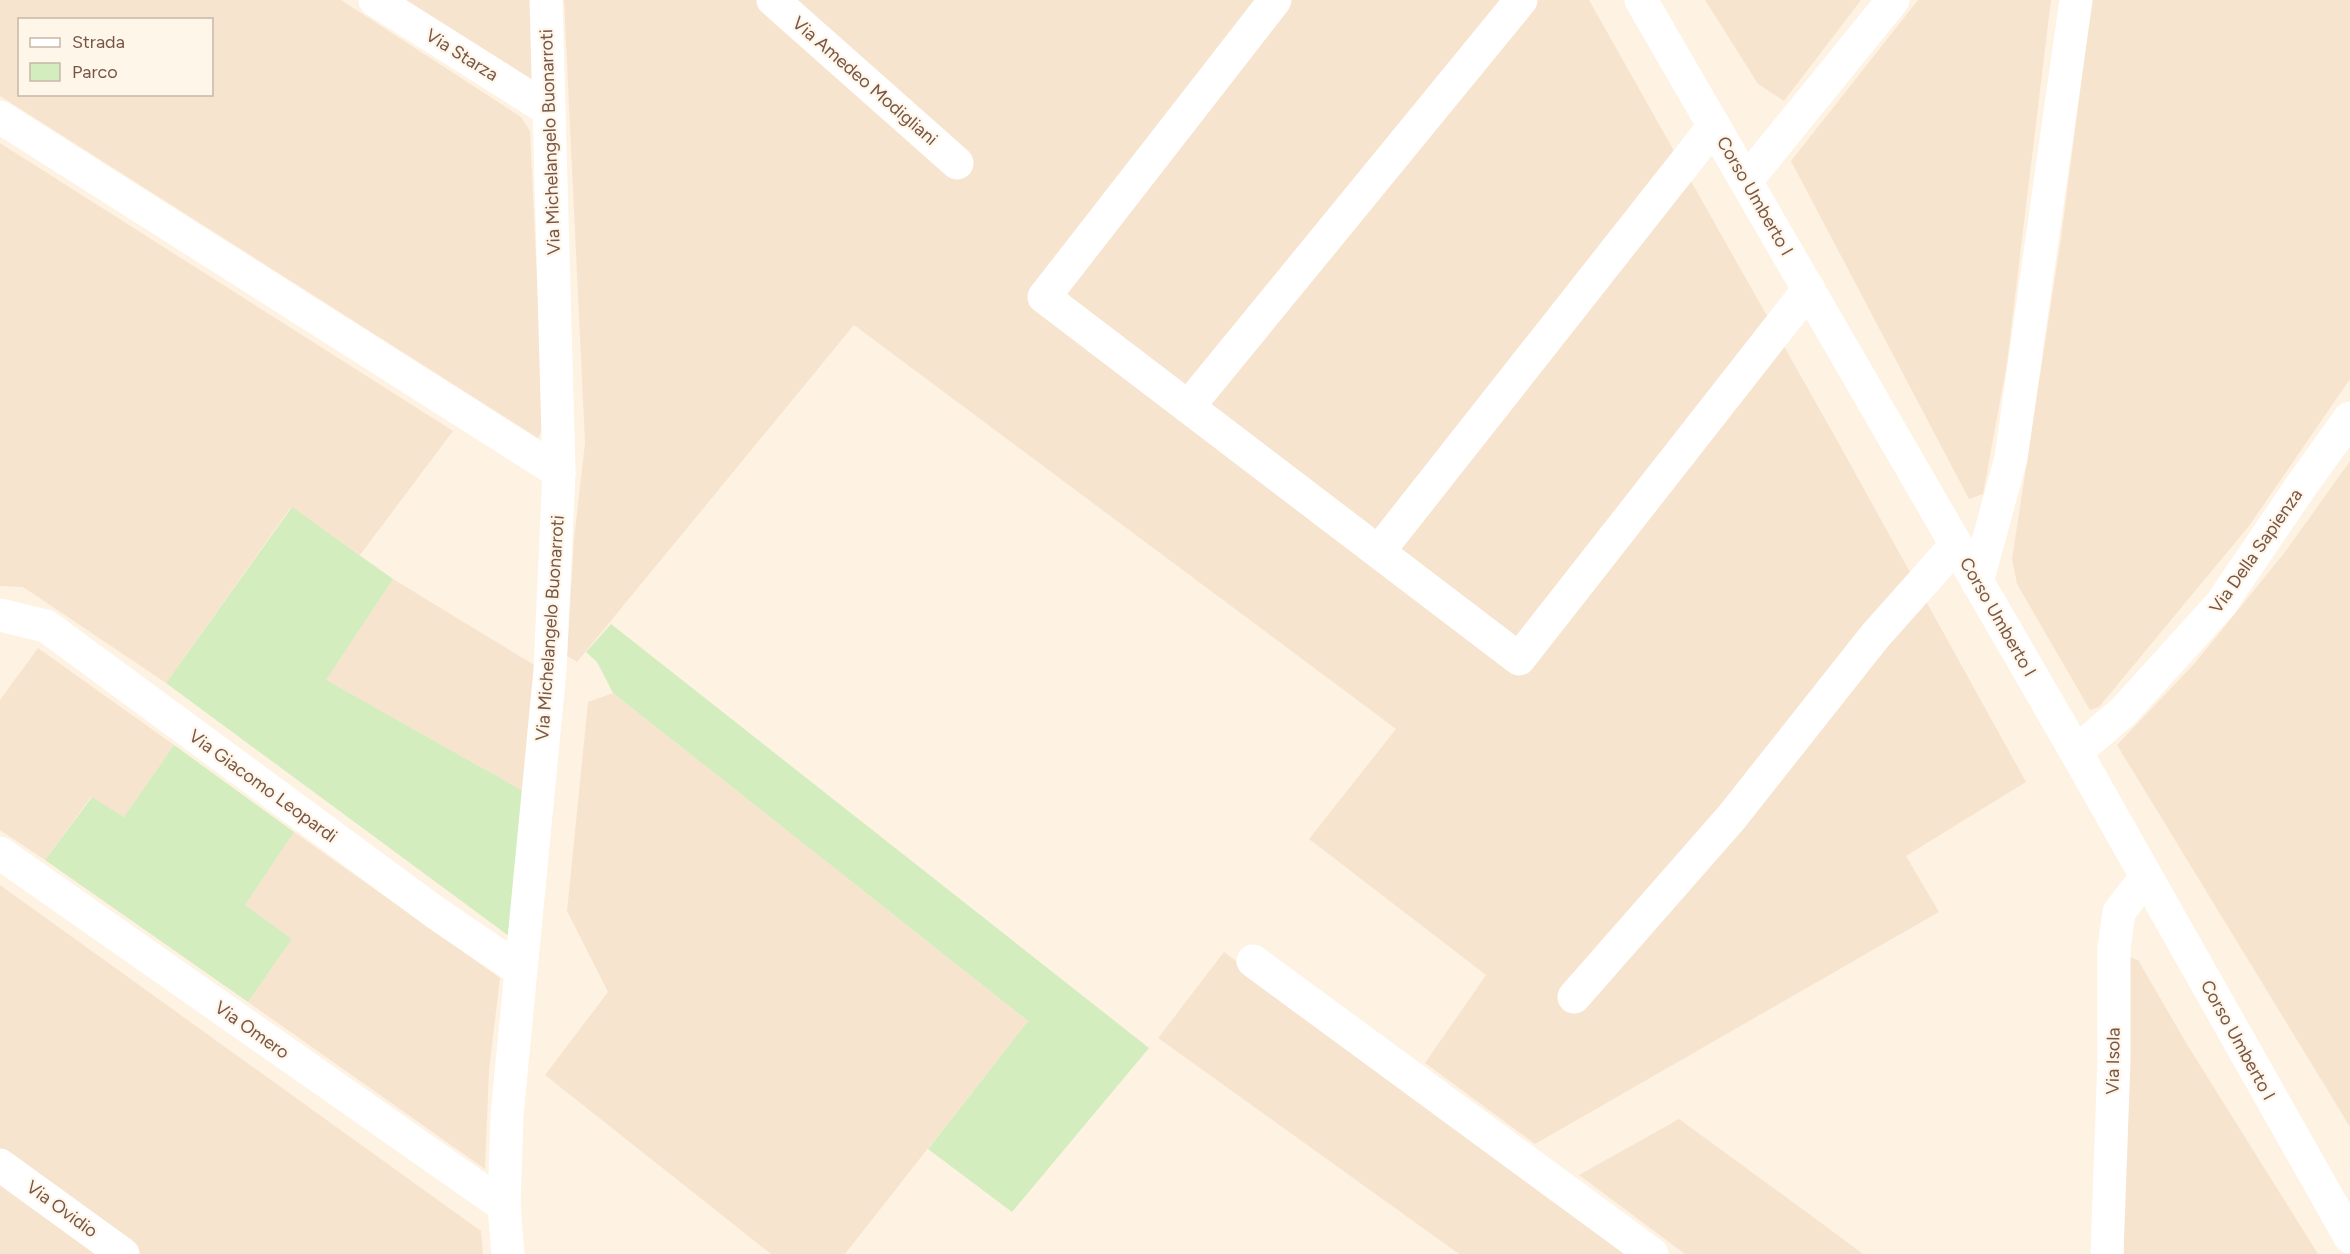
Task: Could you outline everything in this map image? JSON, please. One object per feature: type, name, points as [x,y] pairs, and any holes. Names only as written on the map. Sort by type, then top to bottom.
[{"type":"street","name":"Via Starza","points":[[375,0],[549,110]]},
{"type":"street","name":"Via Michelangelo Buonarroti","points":[[508,1254],[504,1206],[507,1115],[550,670],[559,472],[546,0]]},
{"type":"street","name":"Via Amedeo Modigliani","points":[[773,0],[957,163]]},
{"type":"street","points":[[1275,0],[1044,297],[1519,659],[1809,289]]},
{"type":"street","points":[[1188,407],[1521,0]]},
{"type":"street","name":"Corso Umberto I","points":[[1641,0],[2076,752],[2349,1233]]},
{"type":"street","points":[[1746,181],[1893,0]]},
{"type":"street","points":[[1977,582],[2011,458],[2076,0]]},
{"type":"street","points":[[0,117],[559,472]]},
{"type":"street","points":[[1379,551],[1714,126]]},
{"type":"street","name":"Via Della Sapienza","points":[[2076,752],[2124,711],[2221,604],[2350,418]]},
{"type":"street","points":[[1574,997],[1731,818],[1875,636],[1956,545]]},
{"type":"street","name":"Via Giacomo Leopardi","points":[[5,626],[46,626],[436,914],[520,970]]},
{"type":"street","name":"Via Omero","points":[[0,853],[504,1206]]},
{"type":"street","name":"Via Isola","points":[[2107,1254],[2114,1060],[2114,948],[2119,912],[2146,877]]},
{"type":"street","points":[[1253,961],[1652,1254]]},
{"type":"street","name":"Via Ovidio","points":[[0,1165],[123,1254]]},
{"type":"shaded area","points":[[0,0],[341,0],[521,117],[530,131],[544,426],[538,438],[0,96]]},
{"type":"shaded area","points":[[406,0],[533,0],[533,80]]},
{"type":"shaded area","points":[[564,0],[1589,0],[2026,782],[1906,856],[1939,912],[1535,1144],[1425,1063],[1486,975],[1309,839],[1396,729],[854,325],[577,662],[567,656],[574,539],[585,443]]},
{"type":"shaded area","points":[[1705,0],[1861,0],[1784,101],[1758,84]]},
{"type":"shaded area","points":[[1918,0],[2051,0],[2007,363],[1983,494],[1969,499],[1791,161]]},
{"type":"shaded area","points":[[2092,0],[2350,0],[2350,379],[2249,526],[2099,707],[2090,710],[2017,584],[2012,559],[2061,238]]},
{"type":"shaded area","points":[[0,143],[453,431],[360,555],[291,507],[166,683],[23,587],[0,586]]},
{"type":"shaded area","points":[[2350,461],[2350,1127],[2117,745],[2195,663],[2285,552]]},
{"type":"shaded area","points":[[393,579],[541,669],[532,796],[325,680]]},
{"type":"shaded area","points":[[38,648],[174,745],[124,817],[91,797],[45,860],[0,830],[0,700]]},
{"type":"shaded area","points":[[613,693],[1028,1021],[845,1254],[771,1254],[545,1075],[608,992],[567,911],[588,702]]},
{"type":"shaded area","points":[[294,832],[500,978],[489,1071],[485,1169],[248,1002],[292,939],[244,905]]},
{"type":"shaded area","points":[[0,885],[481,1231],[483,1254],[0,1254]]},
{"type":"shaded area","points":[[1224,952],[1627,1254],[1459,1254],[1158,1038]]},
{"type":"shaded area","points":[[2127,956],[2138,960],[2188,1046],[2318,1254],[2124,1254],[2122,1212]]},
{"type":"shaded area","points":[[1679,1119],[1863,1254],[1685,1254],[1579,1175]]},
{"type":"green space","points":[[292,507],[393,579],[326,680],[532,796],[509,936],[166,683]]},
{"type":"green space","points":[[611,624],[1149,1048],[1012,1212],[928,1149],[1028,1021],[613,693],[597,662],[586,652]]},
{"type":"green space","points":[[174,745],[294,832],[245,905],[292,939],[248,1002],[45,860],[92,797],[124,817]]}]
